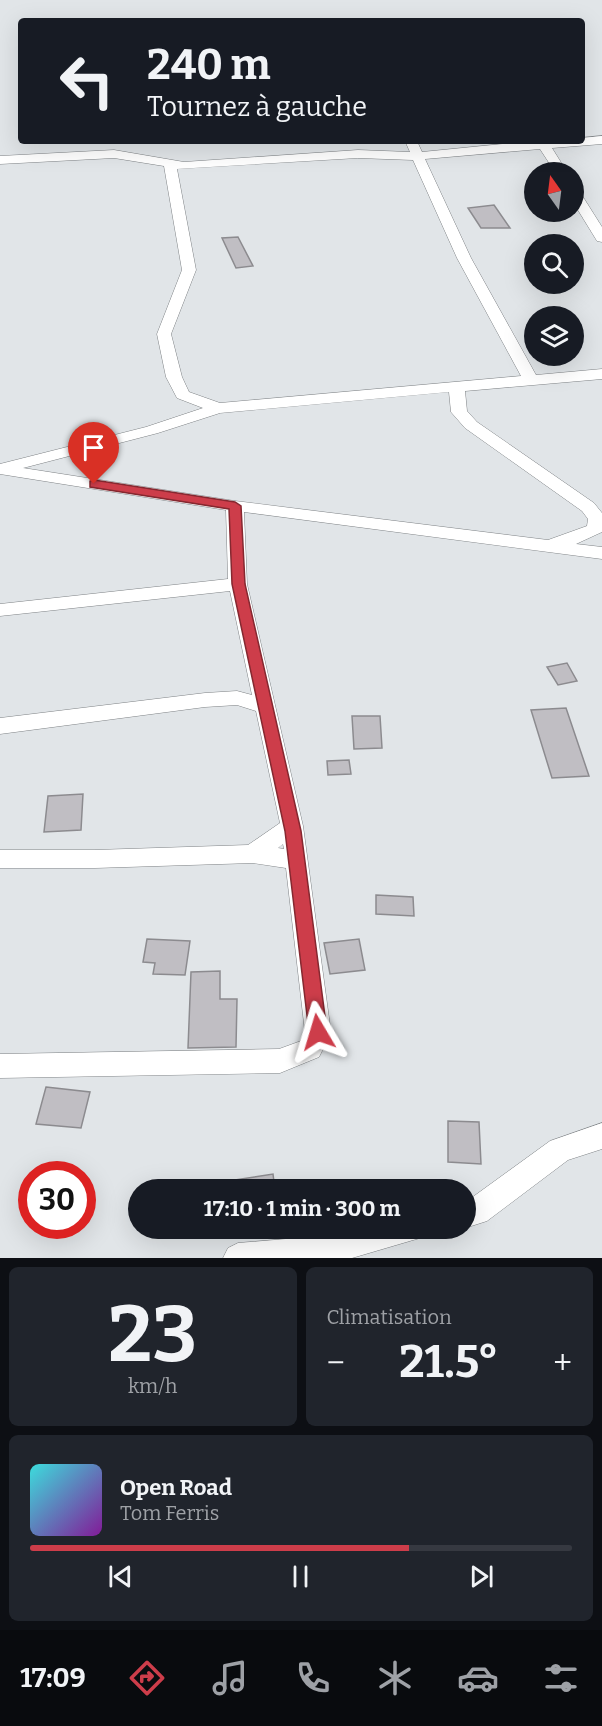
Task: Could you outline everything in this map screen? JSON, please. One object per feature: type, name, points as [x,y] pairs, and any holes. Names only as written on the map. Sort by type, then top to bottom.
[{"type":"street","points":[[585,141],[602,140]]},
{"type":"street","points":[[412,144],[464,258],[531,380]]},
{"type":"street","points":[[0,160],[114,154],[184,166],[358,154],[418,156],[542,144],[554,162]]},
{"type":"street","points":[[170,164],[189,270],[186,282],[174,302],[164,334],[174,377],[183,395],[218,408]]},
{"type":"street","points":[[584,209],[602,238]]},
{"type":"street","points":[[0,469],[152,430],[218,408],[602,374]]},
{"type":"street","points":[[457,387],[459,412],[471,425],[588,507],[597,519],[595,529],[577,538],[546,544]]},
{"type":"street","points":[[0,469],[235,506],[546,544],[602,553]]},
{"type":"street","points":[[0,1066],[280,1061],[309,1049],[318,1032],[292,826],[238,584],[235,506]]},
{"type":"street","points":[[0,610],[238,584]]},
{"type":"street","points":[[0,726],[205,700],[237,698],[265,706]]},
{"type":"street","points":[[253,854],[292,826]]},
{"type":"street","points":[[0,859],[95,859],[253,854],[297,860]]},
{"type":"street","points":[[476,1211],[560,1150],[602,1136]]},
{"type":"street","points":[[238,1258],[332,1249],[369,1239]]},
{"type":"building","points":[[494,205],[510,228],[481,228],[468,208]]},
{"type":"building","points":[[238,237],[253,266],[236,268],[222,238]]},
{"type":"building","points":[[567,663],[577,681],[558,685],[547,667]]},
{"type":"building","points":[[566,708],[589,776],[552,778],[531,710]]},
{"type":"building","points":[[352,716],[380,716],[382,748],[354,749]]},
{"type":"building","points":[[349,760],[351,774],[328,775],[327,761]]},
{"type":"building","points":[[83,794],[81,830],[44,832],[48,796]]},
{"type":"building","points":[[376,895],[413,897],[414,916],[376,914]]},
{"type":"building","points":[[147,939],[190,941],[185,975],[153,974],[155,963],[143,962]]},
{"type":"building","points":[[359,939],[365,970],[330,974],[324,943]]},
{"type":"building","points":[[220,971],[220,999],[237,999],[236,1047],[188,1048],[191,972]]},
{"type":"building","points":[[46,1087],[90,1092],[81,1128],[36,1124]]},
{"type":"building","points":[[448,1121],[479,1122],[481,1164],[448,1162]]},
{"type":"building","points":[[273,1174],[274,1179],[242,1179]]},
{"type":"route","points":[[94,484],[235,506],[238,584],[293,831],[318,1032]]}]
